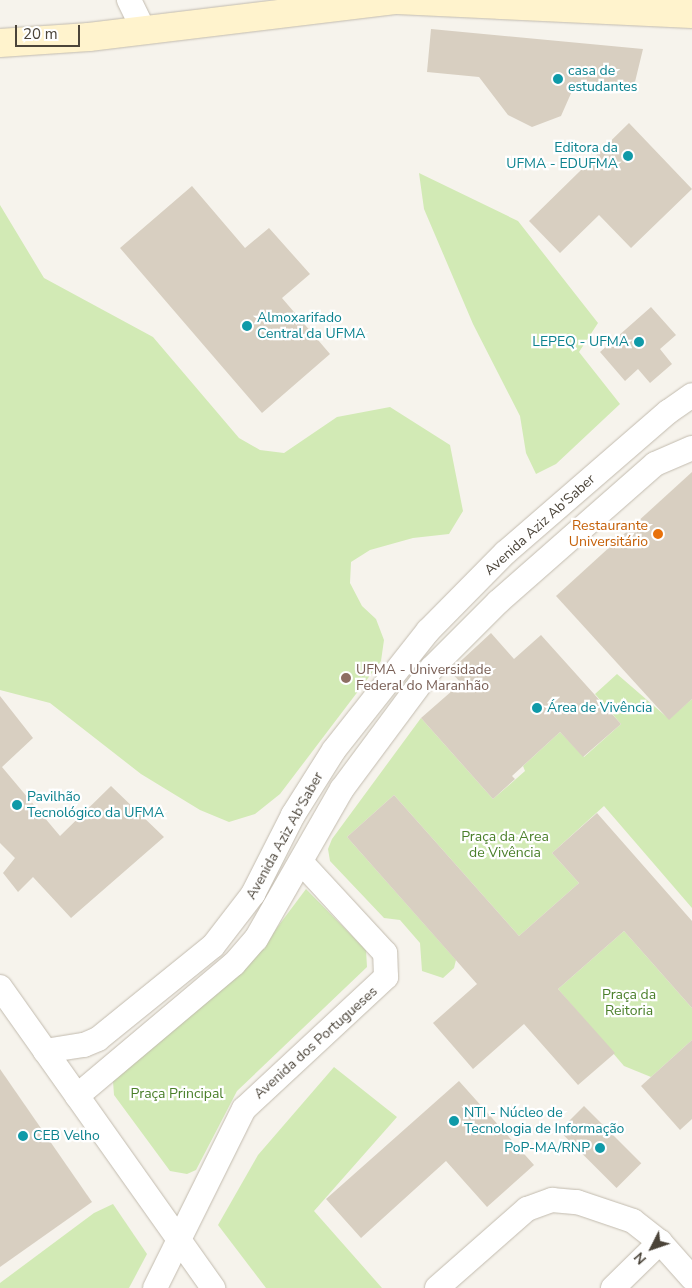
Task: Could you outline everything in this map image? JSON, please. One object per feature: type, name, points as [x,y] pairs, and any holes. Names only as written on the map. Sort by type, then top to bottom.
[{"type":"main road","points":[[0,43],[89,36],[142,28],[397,0],[692,14]]},
{"type":"street","points":[[129,0],[142,28]]},
{"type":"street","name":"Avenida Aziz Ab'Saber","points":[[45,1050],[84,1045],[115,1028],[213,946],[253,894],[312,781],[428,631],[505,553],[668,412],[692,395]]},
{"type":"street","name":"Avenida Aziz Ab'Saber","points":[[77,1096],[234,964],[274,913],[342,789],[432,668],[498,602],[656,464],[692,448]]},
{"type":"street","name":"Avenida dos Portugueses","points":[[155,1288],[244,1109],[386,977],[385,953],[301,862]]},
{"type":"street","points":[[253,894],[274,913]]},
{"type":"street","points":[[0,987],[213,1288]]},
{"type":"street","points":[[437,1288],[527,1209],[552,1200],[577,1202],[614,1213],[633,1222],[660,1242],[692,1278]]},
{"type":"street","points":[[613,1288],[660,1242]]},
{"type":"green space","points":[[419,173],[518,221],[598,323],[579,352],[620,404],[556,464],[536,474],[526,453],[520,416],[473,324],[424,209]]},
{"type":"green space","points":[[0,205],[44,278],[153,337],[239,438],[260,450],[284,453],[337,417],[390,407],[450,445],[463,511],[449,534],[413,538],[370,550],[351,562],[350,583],[362,606],[376,619],[384,640],[381,661],[280,794],[255,814],[229,822],[200,810],[141,774],[50,703],[0,690]]},
{"type":"green space","name":"Praça da Area de Vivência","points":[[617,674],[669,719],[692,699],[692,908],[604,806],[552,853],[579,883],[519,936],[394,795],[347,837],[456,960],[454,968],[443,978],[422,971],[420,943],[400,920],[384,918],[330,861],[328,849],[332,839],[421,718],[493,799],[525,771],[523,766],[560,732],[584,757],[621,724],[595,694]]},
{"type":"green space","name":"Praça Principal","points":[[306,889],[366,950],[367,967],[237,1091],[196,1170],[187,1174],[170,1171],[114,1095],[113,1081],[255,957]]},
{"type":"green space","name":"Praça da Reitoria","points":[[624,931],[692,1008],[692,1040],[651,1077],[624,1066],[558,989]]},
{"type":"green space","points":[[334,1067],[397,1117],[314,1211],[382,1288],[266,1288],[218,1225],[258,1155]]},
{"type":"green space","points":[[113,1204],[147,1254],[129,1288],[0,1288],[0,1283],[94,1213]]},
{"type":"building","name":"casa de estudantes","points":[[431,29],[643,49],[634,86],[576,82],[561,116],[532,127],[508,115],[479,77],[427,72]]},
{"type":"building","name":"Editora da UFMA - EDUFMA","points":[[629,123],[692,189],[631,248],[599,215],[560,253],[529,221]]},
{"type":"building","name":"Almoxarifado Central da UFMA","points":[[192,186],[245,248],[269,228],[310,274],[282,298],[330,354],[262,413],[120,248]]},
{"type":"building","name":"LEPEQ - UFMA","points":[[651,307],[676,335],[660,349],[672,364],[650,383],[638,369],[625,381],[600,352]]},
{"type":"building","name":"Restaurante Universitário","points":[[692,472],[692,699],[669,720],[556,596]]},
{"type":"building","name":"Área de Vivência","points":[[491,633],[514,659],[541,635],[621,724],[583,757],[560,732],[512,776],[515,779],[493,799],[421,718],[461,683],[450,671]]},
{"type":"building","points":[[0,696],[33,738],[2,767],[60,836],[111,786],[164,837],[71,918],[33,877],[18,892],[3,873],[15,858],[0,843]]},
{"type":"building","points":[[394,795],[519,936],[579,883],[552,853],[597,813],[692,921],[692,1008],[624,931],[558,989],[615,1053],[578,1085],[524,1024],[473,1069],[433,1023],[477,984],[347,837]]},
{"type":"building","points":[[692,1040],[692,1119],[680,1130],[641,1086]]},
{"type":"building","name":"CEB Velho","points":[[0,1069],[92,1202],[0,1267]]},
{"type":"building","name":"NTI - Núcleo de Tecnologia de Informação","points":[[459,1081],[534,1165],[487,1207],[446,1161],[361,1238],[326,1199]]},
{"type":"building","name":"PoP-MA/RNP","points":[[584,1106],[641,1163],[617,1188],[559,1131]]},
{"type":"place","name":"casa de estudantes","points":[[558,79]]},
{"type":"place","name":"Editora da UFMA - EDUFMA","points":[[628,156]]},
{"type":"place","name":"Almoxarifado Central da UFMA","points":[[247,326]]},
{"type":"place","name":"LEPEQ - UFMA","points":[[639,342]]},
{"type":"place","name":"Restaurante Universitário","points":[[658,534]]},
{"type":"place","name":"UFMA - Universidade Federal do Maranhão","points":[[346,678]]},
{"type":"place","name":"Área de Vivência","points":[[537,708]]},
{"type":"place","name":"Pavilhão Tecnológico da UFMA","points":[[17,805]]},
{"type":"place","name":"NTI - Núcleo de Tecnologia de Informação","points":[[454,1121]]},
{"type":"place","name":"CEB Velho","points":[[23,1136]]},
{"type":"place","name":"PoP-MA/RNP","points":[[600,1148]]}]
